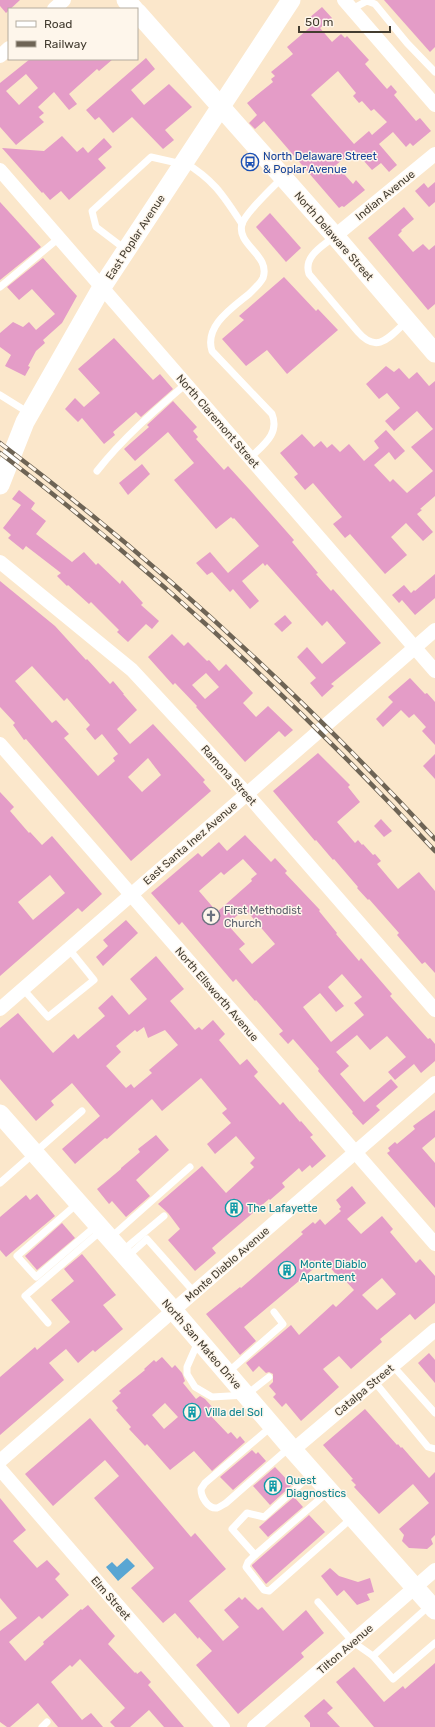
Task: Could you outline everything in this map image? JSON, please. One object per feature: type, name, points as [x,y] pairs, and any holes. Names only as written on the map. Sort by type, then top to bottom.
[{"type":"main road","points":[[126,0],[133,8]]},
{"type":"main road","name":"East Poplar Avenue","points":[[0,485],[16,441],[30,413],[102,287],[291,0]]},
{"type":"main road","name":"North Delaware Street","points":[[138,13],[221,105],[435,353]]},
{"type":"main road","name":"North San Mateo Drive","points":[[0,1114],[173,1310],[291,1449],[433,1607]]},
{"type":"street","points":[[55,8],[64,0]]},
{"type":"street","points":[[348,4],[434,99]]},
{"type":"street","points":[[0,56],[8,49]]},
{"type":"street","name":"Indian Avenue","points":[[335,236],[435,154]]},
{"type":"street","name":"North Claremont Street","points":[[0,170],[435,671]]},
{"type":"street","name":"Ramona Street","points":[[0,562],[132,670],[247,794],[435,1010]]},
{"type":"street","name":"East Santa Inez Avenue","points":[[0,1009],[435,630]]},
{"type":"street","name":"North Ellsworth Avenue","points":[[0,744],[435,1244]]},
{"type":"street","name":"Monte Diablo Avenue","points":[[0,1460],[435,1083]]},
{"type":"street","name":"Catalpa Street","points":[[291,1449],[435,1330]]},
{"type":"street","name":"Elm Street","points":[[0,1468],[223,1727]]},
{"type":"street","name":"Tilton Avenue","points":[[254,1727],[435,1570]]},
{"type":"lane","points":[[348,4],[367,1],[374,4],[407,43],[435,72]]},
{"type":"lane","points":[[127,250],[96,227],[92,211],[151,157],[183,163],[202,173],[219,189],[242,224]]},
{"type":"lane","points":[[250,458],[271,436],[275,421],[272,414],[212,351],[209,343],[211,335],[222,317],[259,285],[263,278],[264,269],[261,260],[244,239],[241,233],[242,224],[252,210],[283,176]]},
{"type":"lane","points":[[335,236],[310,258],[307,269],[309,274],[358,332],[371,343],[382,342],[408,321]]},
{"type":"lane","points":[[0,287],[59,238]]},
{"type":"lane","points":[[97,471],[126,437],[186,384]]},
{"type":"lane","points":[[0,395],[30,413]]},
{"type":"lane","points":[[23,989],[48,1017],[94,980],[69,949]]},
{"type":"lane","points":[[0,1183],[33,1152],[82,1111]]},
{"type":"lane","points":[[48,1322],[25,1296],[111,1240],[190,1167]]},
{"type":"lane","points":[[78,1203],[17,1256],[36,1277],[164,1216]]},
{"type":"lane","points":[[111,1240],[147,1239],[194,1292]]},
{"type":"lane","points":[[227,1373],[282,1324],[274,1312]]},
{"type":"lane","points":[[199,1340],[187,1367],[187,1374],[194,1387],[212,1397],[246,1395],[269,1377]]},
{"type":"lane","points":[[393,1366],[435,1413]]},
{"type":"lane","points":[[374,1381],[428,1447],[435,1449]]},
{"type":"lane","points":[[272,1426],[205,1484],[201,1489],[203,1499],[212,1507],[218,1508],[291,1449]]},
{"type":"lane","points":[[255,1555],[232,1529],[247,1513],[264,1517],[313,1473]]},
{"type":"lane","points":[[329,1491],[248,1562],[246,1567],[264,1590],[269,1591],[353,1517]]},
{"type":"lane","points":[[318,1602],[353,1642],[373,1656],[393,1679],[435,1643]]},
{"type":"lane","points":[[373,1656],[433,1607]]},
{"type":"water","points":[[127,1558],[135,1566],[118,1581],[106,1567],[112,1562],[117,1567]]},
{"type":"building","points":[[0,0],[20,0],[11,8],[8,8],[6,13],[0,6]]},
{"type":"building","points":[[384,0],[435,0],[435,47],[430,52]]},
{"type":"building","points":[[322,7],[332,18],[320,28],[332,42],[341,34],[345,38],[347,36],[369,60],[365,64],[387,89],[391,85],[397,92],[394,95],[416,121],[420,118],[431,131],[413,146],[410,143],[406,147],[393,132],[379,144],[397,165],[389,172],[381,163],[372,170],[354,150],[336,165],[353,184],[356,180],[365,190],[344,207],[342,206],[339,208],[264,121],[255,129],[249,123],[257,115],[247,103],[273,82],[271,79],[275,76],[271,72],[293,54],[287,47],[314,24],[309,18]],"holes":[[[338,71],[356,93],[353,96],[359,103],[362,101],[371,111],[374,109],[387,122],[372,135],[369,131],[354,144],[311,95]]]},
{"type":"building","points":[[146,58],[155,69],[131,90],[144,105],[169,84],[192,107],[165,130],[174,140],[163,149],[132,117],[113,133],[99,117],[95,120],[86,110]]},
{"type":"building","points":[[29,60],[112,60],[99,71],[97,69],[69,94],[77,104],[69,110],[54,92],[38,107],[44,113],[39,117],[44,122],[16,145],[0,127],[0,83]],"holes":[[[26,74],[38,88],[19,105],[6,91]]]},
{"type":"building","points":[[62,136],[77,152],[83,147],[88,153],[104,138],[112,147],[98,159],[106,168],[69,200],[61,191],[50,200],[2,148],[44,151]]},
{"type":"building","points":[[435,182],[435,202],[429,207],[415,191],[424,183],[428,188]]},
{"type":"building","points":[[0,202],[41,247],[0,280]]},
{"type":"building","points":[[404,207],[414,219],[401,230],[402,231],[398,235],[413,252],[423,244],[429,250],[435,245],[435,304],[428,310],[368,238]]},
{"type":"building","points":[[270,213],[301,248],[286,262],[256,227]]},
{"type":"building","points":[[43,258],[77,296],[62,323],[43,340],[45,343],[36,351],[28,366],[30,367],[25,376],[5,366],[11,355],[0,347],[0,333],[13,322],[23,327],[29,322],[36,330],[55,314],[32,289],[19,300],[7,287]]},
{"type":"building","points":[[284,277],[316,311],[318,309],[338,330],[287,374],[267,350],[246,366],[222,339],[244,320],[239,316]]},
{"type":"building","points":[[114,338],[153,380],[160,374],[173,389],[141,417],[136,412],[113,432],[115,435],[104,444],[82,418],[78,422],[65,409],[75,398],[84,407],[100,393],[78,369]]},
{"type":"building","points":[[386,366],[394,372],[399,368],[409,379],[417,372],[429,386],[435,381],[435,496],[420,509],[422,510],[417,514],[433,532],[423,541],[406,523],[391,537],[407,555],[385,574],[350,534],[345,538],[333,524],[342,517],[313,483],[305,490],[294,477],[298,474],[280,453],[302,434],[314,447],[321,441],[327,448],[332,444],[340,452],[349,444],[364,461],[379,448],[374,441],[386,430],[405,451],[395,460],[389,452],[374,465],[390,482],[393,479],[407,493],[433,471],[411,447],[433,429],[417,411],[394,431],[385,421],[400,408],[387,393],[379,399],[366,384]]},
{"type":"building","points":[[173,401],[197,427],[193,431],[198,437],[196,439],[224,470],[228,466],[249,489],[294,540],[292,542],[318,573],[316,574],[331,591],[333,589],[381,643],[331,684],[334,686],[322,697],[310,683],[316,678],[297,657],[307,647],[322,664],[346,643],[327,621],[322,626],[267,564],[265,566],[263,563],[242,581],[259,601],[250,609],[233,589],[230,592],[212,572],[207,575],[196,563],[210,552],[228,573],[259,546],[234,518],[233,519],[231,517],[216,529],[174,480],[194,463],[168,432],[135,461],[124,449],[149,427],[147,425]]},
{"type":"building","points":[[142,464],[150,474],[128,495],[119,483]]},
{"type":"building","points":[[19,490],[35,503],[31,509],[46,521],[36,534],[72,562],[84,552],[96,565],[98,563],[120,584],[122,580],[143,603],[141,605],[159,621],[152,629],[146,624],[128,642],[117,632],[119,630],[91,602],[89,604],[57,576],[61,573],[26,546],[23,550],[8,538],[11,535],[3,528],[21,505],[12,499]]},
{"type":"building","points":[[435,574],[435,598],[415,615],[402,600],[399,603],[392,595],[404,585],[411,593]]},
{"type":"building","points":[[0,581],[55,626],[110,684],[113,681],[137,710],[117,729],[130,744],[153,724],[205,780],[203,782],[211,791],[131,861],[26,739],[24,740],[13,725],[15,723],[0,707]],"holes":[[[32,666],[64,701],[67,698],[90,725],[86,729],[95,740],[102,734],[118,754],[113,758],[115,761],[98,776],[64,738],[69,734],[56,720],[52,723],[15,681]],[[148,758],[161,775],[142,792],[128,777]]]},
{"type":"building","points":[[285,615],[292,623],[282,632],[274,624]]},
{"type":"building","points":[[172,634],[184,646],[188,642],[207,661],[209,660],[219,671],[226,664],[253,693],[243,703],[256,717],[268,706],[293,730],[285,737],[279,731],[245,762],[196,707],[197,706],[175,683],[173,685],[148,657]],"holes":[[[206,673],[219,687],[205,699],[192,685]]]},
{"type":"building","points":[[410,678],[435,702],[435,745],[422,731],[426,727],[414,714],[409,718],[401,710],[383,727],[376,719],[393,702],[388,697]]},
{"type":"building","points":[[318,753],[350,785],[348,787],[360,802],[337,822],[355,843],[358,840],[373,855],[375,854],[381,861],[377,864],[398,889],[419,872],[435,891],[435,973],[425,962],[422,964],[397,935],[399,933],[369,899],[368,900],[357,888],[358,887],[334,859],[333,860],[316,840],[315,841],[273,791]]},
{"type":"building","points":[[435,754],[435,779],[423,766]]},
{"type":"building","points":[[0,792],[14,807],[10,811],[29,833],[30,832],[42,845],[52,836],[102,894],[82,912],[78,908],[0,976]],"holes":[[[50,875],[65,893],[33,920],[18,902]]]},
{"type":"building","points":[[381,819],[392,831],[384,837],[374,826]]},
{"type":"building","points":[[245,835],[271,862],[275,858],[287,871],[285,873],[320,910],[319,911],[337,933],[336,934],[359,961],[361,958],[392,994],[390,996],[428,1039],[430,1038],[435,1044],[435,1061],[421,1073],[414,1064],[395,1080],[388,1072],[406,1057],[387,1036],[370,1050],[357,1035],[336,1052],[349,1066],[340,1074],[364,1102],[391,1079],[398,1087],[376,1106],[380,1110],[363,1125],[318,1071],[319,1069],[293,1039],[288,1044],[279,1034],[283,1031],[256,1000],[255,1001],[236,979],[233,982],[182,922],[179,925],[151,893],[198,853],[202,857],[219,842],[227,851]],"holes":[[[243,859],[257,874],[251,879],[252,881],[217,912],[199,891],[221,872],[224,875]],[[245,909],[275,944],[252,964],[239,949],[245,944],[227,924]],[[342,974],[362,997],[354,1003],[364,1015],[331,1042],[303,1007],[320,993],[336,1012],[344,1006],[328,987]]]},
{"type":"building","points":[[126,920],[138,933],[103,966],[96,957],[108,946],[103,940]]},
{"type":"building","points":[[156,956],[184,989],[170,1001],[195,1030],[199,1027],[202,1030],[213,1020],[225,1034],[219,1040],[240,1065],[247,1059],[258,1072],[254,1076],[280,1105],[283,1102],[300,1122],[301,1121],[313,1135],[310,1137],[326,1156],[312,1168],[310,1165],[302,1172],[299,1168],[282,1183],[285,1187],[212,1248],[216,1253],[195,1271],[168,1240],[180,1229],[168,1213],[158,1204],[202,1166],[226,1193],[254,1167],[250,1163],[255,1158],[236,1136],[215,1154],[207,1144],[231,1123],[222,1113],[227,1109],[201,1078],[162,1111],[152,1099],[107,1139],[105,1138],[75,1164],[62,1149],[100,1116],[72,1083],[51,1101],[54,1105],[36,1121],[0,1079],[0,1028],[18,1013],[53,1053],[74,1034],[78,1039],[105,1016],[98,1008],[112,995],[129,1015],[147,999],[130,979]],"holes":[[[144,1027],[148,1038],[165,1030],[178,1045],[149,1070],[152,1073],[134,1088],[131,1084],[126,1088],[106,1066],[121,1052],[116,1046],[135,1030],[137,1032]]]},
{"type":"building","points":[[435,1110],[435,1137],[422,1148],[435,1163],[435,1208],[387,1153],[390,1151],[388,1148],[395,1142],[397,1144],[415,1129],[413,1126]]},
{"type":"building","points":[[156,1135],[169,1150],[136,1180],[150,1196],[126,1217],[112,1201],[109,1204],[97,1189],[140,1152],[138,1149]]},
{"type":"building","points":[[352,1186],[366,1203],[347,1219],[361,1234],[382,1216],[393,1229],[390,1232],[416,1263],[420,1259],[435,1276],[435,1303],[415,1320],[410,1314],[380,1339],[382,1342],[351,1369],[339,1356],[323,1369],[339,1387],[301,1421],[286,1403],[282,1407],[273,1397],[276,1394],[269,1386],[273,1382],[273,1374],[269,1372],[266,1373],[259,1366],[253,1372],[246,1363],[291,1325],[299,1335],[333,1304],[336,1307],[354,1290],[341,1276],[339,1278],[324,1260],[244,1327],[256,1341],[240,1355],[206,1314],[240,1287],[241,1288],[303,1234],[301,1232],[313,1222],[315,1224],[320,1219],[325,1225],[341,1211],[339,1209],[341,1207],[336,1200]],"holes":[[[382,1278],[396,1294],[377,1310],[362,1295]]]},
{"type":"building","points":[[37,1194],[55,1216],[6,1257],[0,1250],[0,1217],[26,1195],[30,1200]]},
{"type":"building","points":[[62,1223],[75,1238],[37,1270],[25,1256]]},
{"type":"building","points":[[82,1254],[116,1295],[103,1305],[123,1329],[95,1352],[93,1350],[78,1363],[66,1349],[49,1363],[64,1380],[0,1435],[0,1377],[35,1347],[37,1350],[70,1322],[51,1300],[74,1281],[64,1269]]},
{"type":"building","points":[[429,1353],[435,1360],[435,1383],[418,1363]]},
{"type":"building","name":"Villa del Sol","points":[[162,1357],[172,1368],[175,1365],[182,1373],[185,1381],[183,1383],[196,1399],[200,1396],[205,1399],[214,1409],[209,1414],[228,1434],[231,1432],[237,1439],[240,1436],[245,1442],[212,1471],[194,1451],[170,1470],[147,1444],[145,1446],[129,1429],[131,1427],[116,1410],[118,1408],[112,1401],[121,1393],[119,1391],[145,1370],[144,1369],[154,1360],[156,1362]],"holes":[[[165,1403],[178,1417],[164,1429],[152,1415]]]},
{"type":"building","points":[[365,1409],[397,1445],[398,1444],[401,1448],[402,1447],[429,1478],[435,1472],[435,1535],[431,1539],[433,1544],[427,1549],[409,1548],[402,1541],[404,1535],[399,1529],[429,1503],[413,1484],[379,1514],[354,1487],[356,1485],[351,1480],[353,1479],[323,1445]]},
{"type":"building","points":[[90,1418],[191,1537],[195,1533],[226,1569],[189,1601],[223,1641],[239,1627],[224,1610],[239,1597],[242,1600],[245,1597],[258,1610],[262,1607],[283,1631],[306,1610],[324,1633],[301,1653],[304,1657],[238,1714],[196,1665],[212,1651],[199,1637],[198,1639],[175,1613],[163,1623],[131,1588],[154,1568],[94,1498],[119,1476],[105,1460],[53,1506],[25,1474]]},
{"type":"building","points":[[252,1450],[256,1454],[258,1452],[266,1461],[233,1490],[220,1477]]},
{"type":"building","name":"Quest Diagnostics","points":[[275,1467],[292,1485],[270,1505],[253,1486]]},
{"type":"building","points":[[294,1497],[303,1507],[268,1537],[259,1527]]},
{"type":"building","points":[[0,1498],[26,1530],[13,1541],[37,1568],[47,1560],[60,1574],[55,1579],[69,1595],[42,1619],[39,1616],[9,1642],[25,1661],[44,1644],[43,1642],[81,1609],[82,1610],[88,1605],[115,1636],[108,1644],[135,1673],[136,1672],[137,1674],[141,1671],[151,1682],[148,1685],[184,1727],[164,1727],[149,1710],[130,1727],[115,1727],[110,1722],[125,1708],[80,1659],[72,1667],[70,1665],[51,1682],[82,1720],[91,1713],[103,1727],[58,1727],[38,1703],[10,1727],[7,1727],[0,1722],[0,1631],[17,1618],[0,1598]]},
{"type":"building","points":[[309,1515],[325,1532],[266,1584],[252,1565]]},
{"type":"building","points":[[330,1568],[339,1576],[358,1582],[370,1578],[374,1592],[367,1594],[370,1600],[357,1605],[344,1590],[337,1596],[321,1576]]},
{"type":"building","points":[[435,1663],[435,1727],[374,1727],[336,1682],[354,1667],[384,1702],[403,1686],[405,1689]]},
{"type":"building","points":[[324,1699],[333,1708],[327,1713],[340,1727],[310,1727],[310,1723],[304,1716]]},
{"type":"railway","points":[[0,443],[115,534],[226,631],[333,733],[435,839]]},
{"type":"railway","points":[[0,453],[115,545],[226,643],[333,745],[435,851]]},
{"type":"place","name":"North Delaware Street & Poplar Avenue","points":[[250,162]]},
{"type":"place","name":"First Methodist Church","points":[[211,916]]},
{"type":"place","name":"The Lafayette","points":[[234,1208]]},
{"type":"place","name":"Monte Diablo Apartment","points":[[287,1270]]},
{"type":"place","name":"Villa del Sol","points":[[192,1412]]},
{"type":"place","name":"Quest Diagnostics","points":[[273,1486]]}]
